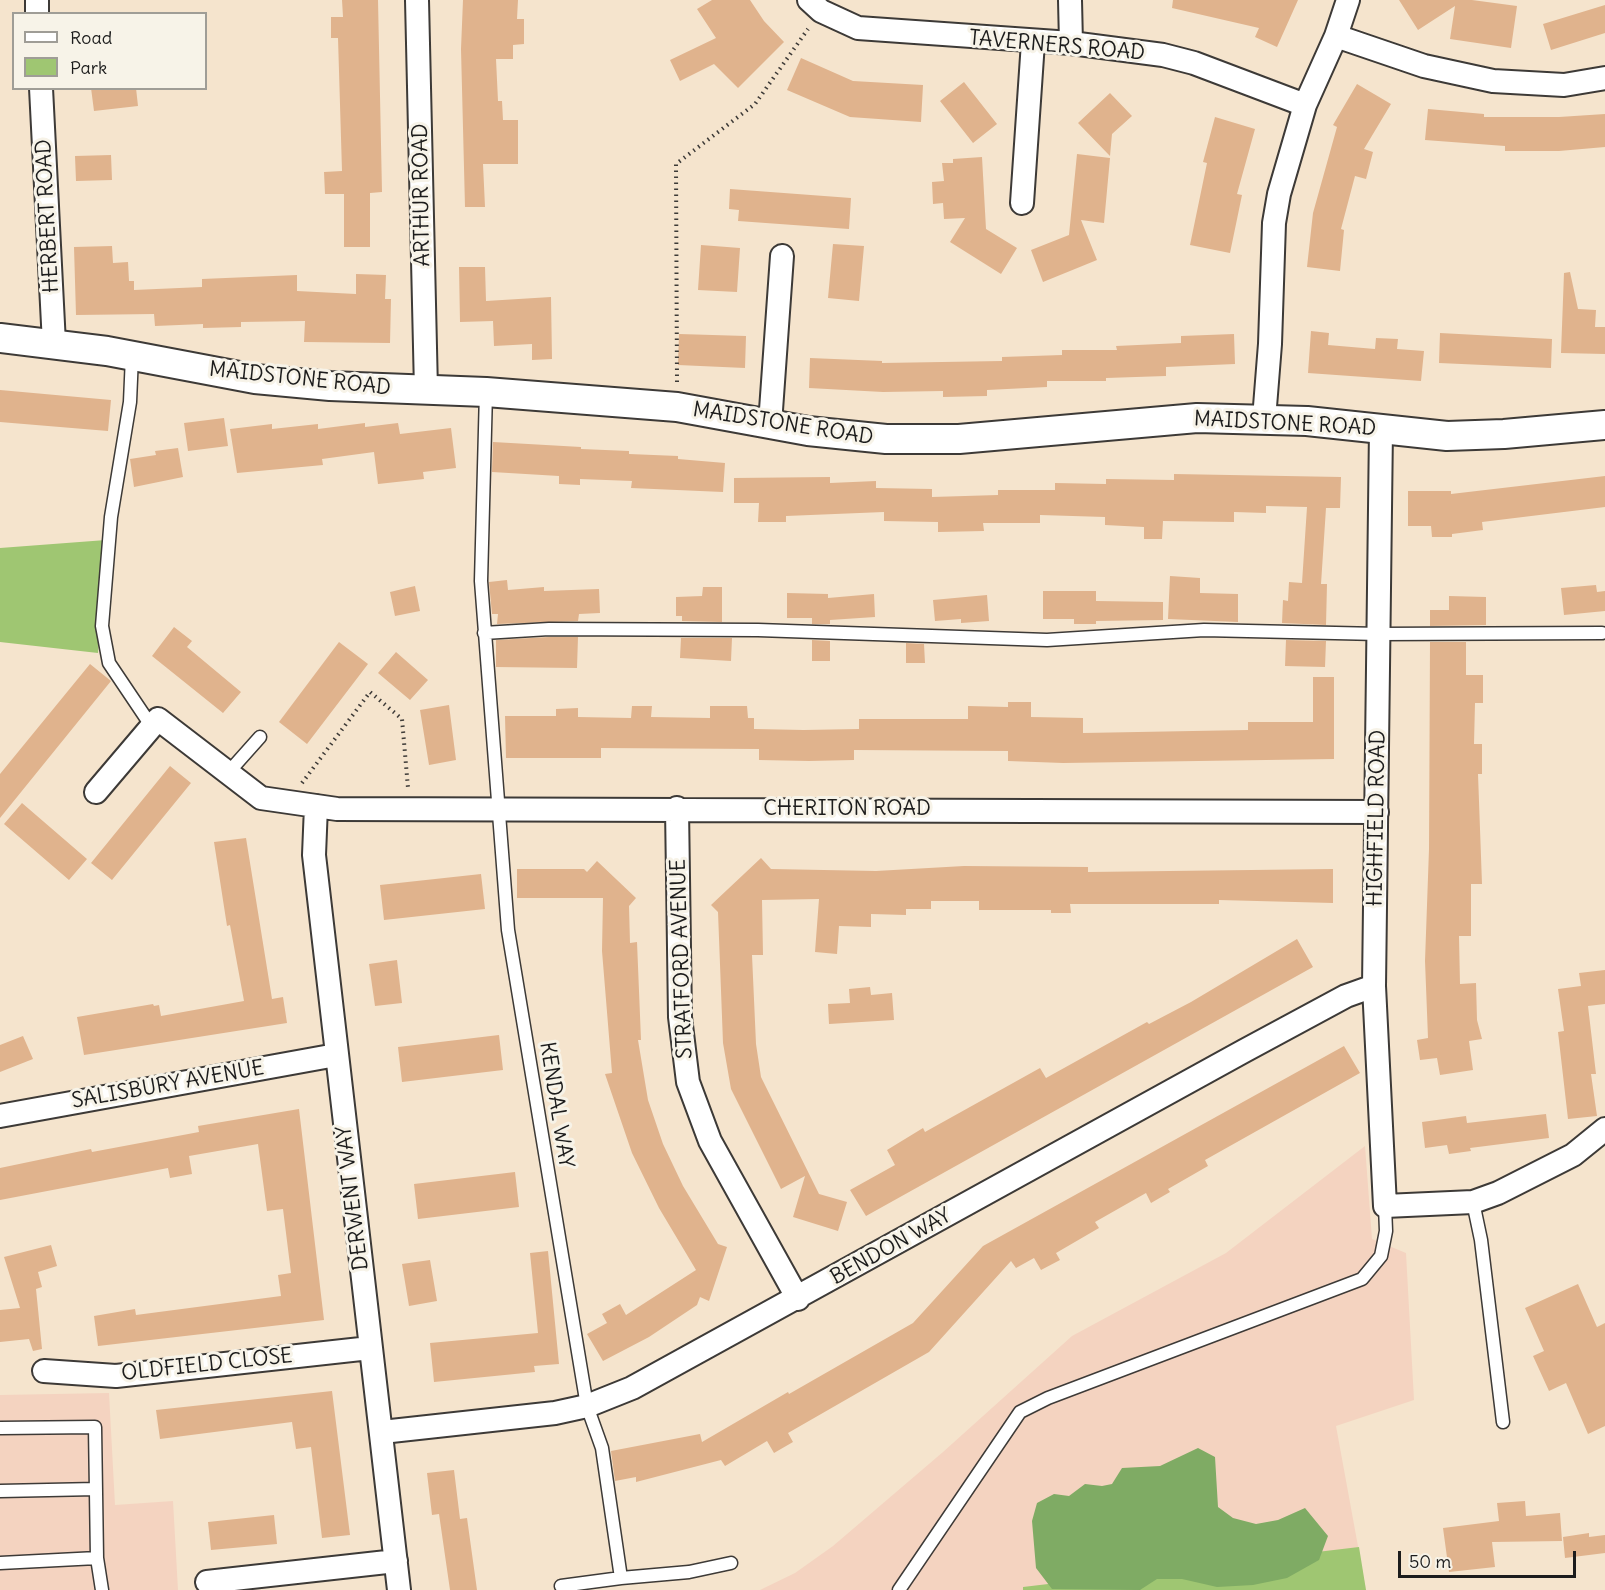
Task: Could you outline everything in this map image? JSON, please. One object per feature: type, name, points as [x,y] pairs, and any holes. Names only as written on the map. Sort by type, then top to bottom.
[{"type":"street","name":"ARTHUR ROAD","points":[[417,0],[426,390]]},
{"type":"street","points":[[1070,0],[1071,43]]},
{"type":"street","points":[[1264,418],[1270,344],[1274,223],[1287,161],[1305,105],[1336,36],[1348,0]]},
{"type":"street","name":"TAVERNERS ROAD","points":[[815,5],[858,28],[1071,43],[1163,56],[1194,63],[1305,105]]},
{"type":"street","points":[[1336,36],[1424,66],[1473,77],[1564,85],[1605,78]]},
{"type":"street","points":[[1022,203],[1033,42]]},
{"type":"street","name":"HERBERT ROAD","points":[[41,90],[54,344]]},
{"type":"street","points":[[770,424],[782,256]]},
{"type":"street","name":"MAIDSTONE ROAD","points":[[0,338],[132,356],[255,379],[486,392],[677,407],[860,438],[931,440],[1154,420],[1264,418],[1474,436],[1605,425]]},
{"type":"street","name":"HIGHFIELD ROAD","points":[[1381,429],[1374,986],[1384,1206]]},
{"type":"street","name":"CHERITON ROAD","points":[[152,727],[158,719],[261,798],[316,806],[410,809],[677,808],[1377,812]]},
{"type":"street","points":[[96,792],[152,727]]},
{"type":"street","name":"DERWENT WAY","points":[[316,806],[314,855],[399,1590]]},
{"type":"street","name":"STRATFORD AVENUE","points":[[677,808],[680,1017],[688,1082],[710,1141],[798,1299]]},
{"type":"street","name":"BENDON WAY","points":[[382,1432],[555,1413],[587,1406],[632,1388],[798,1299],[1254,1045],[1346,996],[1374,986]]},
{"type":"street","name":"SALISBURY AVENUE","points":[[0,1116],[336,1055]]},
{"type":"street","points":[[1384,1206],[1473,1202],[1498,1193],[1558,1164],[1605,1129]]},
{"type":"street","name":"OLDFIELD CLOSE","points":[[44,1371],[116,1376],[370,1348]]},
{"type":"street","points":[[207,1582],[396,1561]]},
{"type":"lane","points":[[132,356],[130,402],[111,517],[102,626],[109,663],[152,727]]},
{"type":"lane","name":"KENDAL WAY","points":[[486,392],[481,581],[508,930],[587,1406],[602,1448],[621,1578]]},
{"type":"lane","points":[[484,633],[549,629],[758,630],[1047,640],[1204,630],[1379,634],[1602,633]]},
{"type":"lane","points":[[227,774],[260,737]]},
{"type":"lane","points":[[1473,1202],[1481,1240],[1503,1422]]},
{"type":"lane","points":[[899,1590],[1020,1412],[1048,1398],[1362,1279],[1381,1256],[1386,1231],[1384,1206]]},
{"type":"lane","points":[[0,1428],[95,1427],[97,1558],[102,1590]]},
{"type":"lane","points":[[0,1491],[96,1490]]},
{"type":"lane","points":[[0,1563],[97,1558]]},
{"type":"lane","points":[[561,1586],[689,1572],[731,1563]]},
{"type":"path","points":[[677,407],[676,164],[755,104],[815,5]]},
{"type":"path","points":[[287,802],[370,692],[402,719],[410,809]]},
{"type":"shaded area","points":[[1365,1146],[1372,1239],[1406,1253],[1414,1400],[1336,1426],[1366,1590],[760,1590],[795,1573],[833,1546],[943,1452],[1072,1336],[1226,1253]]},
{"type":"shaded area","points":[[109,1393],[115,1505],[173,1501],[178,1590],[0,1590],[0,1395]]},
{"type":"green space","points":[[106,540],[98,653],[0,642],[0,548]]},
{"type":"green space","points":[[1198,1448],[1215,1457],[1218,1507],[1233,1518],[1256,1524],[1278,1520],[1305,1508],[1328,1536],[1319,1560],[1287,1578],[1253,1585],[1217,1587],[1182,1579],[1157,1579],[1140,1590],[1052,1589],[1036,1568],[1032,1521],[1037,1503],[1054,1494],[1069,1496],[1085,1484],[1102,1486],[1112,1484],[1122,1468],[1160,1466]]},
{"type":"green space","points":[[1359,1547],[1366,1590],[1023,1590],[1023,1587]]},
{"type":"building","points":[[342,0],[378,0],[382,192],[370,193],[370,247],[344,247],[344,194],[325,194],[324,172],[342,171],[338,38],[331,38],[331,17],[343,17]]},
{"type":"building","points":[[463,0],[518,0],[517,19],[524,19],[524,44],[513,45],[513,59],[496,59],[498,101],[502,101],[503,120],[518,120],[518,164],[483,164],[485,207],[465,207],[461,49]]},
{"type":"building","points":[[712,0],[750,0],[764,21],[784,42],[738,88],[714,64],[680,81],[670,60],[716,38],[697,9]]},
{"type":"building","points":[[1173,0],[1298,0],[1277,47],[1255,37],[1259,28],[1172,8]]},
{"type":"building","points":[[1399,0],[1472,0],[1517,6],[1511,48],[1450,39],[1455,6],[1418,30]]},
{"type":"building","points":[[1605,5],[1605,33],[1551,50],[1543,24]]},
{"type":"building","points":[[801,58],[853,81],[923,85],[921,122],[850,117],[787,90]]},
{"type":"building","points":[[964,82],[997,124],[973,143],[940,101]]},
{"type":"building","points":[[1357,84],[1391,104],[1364,149],[1373,152],[1366,179],[1355,176],[1341,229],[1344,230],[1340,271],[1307,267],[1313,213],[1337,127],[1333,125]]},
{"type":"building","points":[[91,90],[136,90],[138,106],[94,111]]},
{"type":"building","points":[[1110,93],[1132,116],[1112,134],[1110,156],[1078,123]]},
{"type":"building","points":[[1428,109],[1484,114],[1484,117],[1559,117],[1605,114],[1605,147],[1559,151],[1505,151],[1505,146],[1425,140]]},
{"type":"building","points":[[1215,117],[1255,129],[1237,194],[1242,195],[1230,253],[1190,245],[1207,163],[1203,162]]},
{"type":"building","points":[[1077,154],[1110,158],[1104,223],[1081,220],[1097,260],[1043,282],[1031,250],[1069,235]]},
{"type":"building","points":[[111,155],[112,180],[76,181],[75,156]]},
{"type":"building","points":[[982,157],[986,229],[1017,248],[1001,274],[950,242],[965,218],[944,219],[943,203],[933,204],[932,182],[944,181],[942,163],[953,163],[953,159]]},
{"type":"building","points":[[730,189],[851,198],[849,229],[738,221],[739,210],[729,209]]},
{"type":"building","points":[[833,244],[864,246],[859,301],[828,298]]},
{"type":"building","points":[[701,245],[740,248],[737,292],[698,290]]},
{"type":"building","points":[[112,246],[113,263],[128,262],[129,281],[134,281],[134,290],[202,287],[202,279],[297,275],[297,291],[356,294],[356,274],[386,275],[385,299],[391,299],[390,343],[304,342],[305,321],[241,322],[241,327],[203,328],[203,324],[155,326],[154,314],[76,315],[74,247]]},
{"type":"building","points":[[459,267],[485,267],[486,301],[551,297],[552,359],[532,360],[532,344],[494,346],[493,321],[460,322]]},
{"type":"building","points":[[1570,272],[1578,309],[1596,310],[1595,327],[1605,327],[1605,354],[1561,353],[1564,273]]},
{"type":"building","points":[[1311,331],[1329,333],[1328,345],[1375,349],[1376,338],[1398,339],[1397,349],[1424,351],[1421,381],[1308,373]]},
{"type":"building","points":[[1440,333],[1552,339],[1551,368],[1439,363]]},
{"type":"building","points":[[679,334],[746,336],[745,368],[678,365]]},
{"type":"building","points":[[1234,334],[1235,364],[1166,367],[1166,376],[1106,378],[1106,381],[1047,381],[1047,387],[987,390],[987,396],[943,397],[943,391],[883,392],[809,388],[810,358],[882,361],[882,363],[1002,361],[1002,357],[1062,355],[1062,350],[1117,350],[1116,346],[1181,343],[1181,336]]},
{"type":"building","points":[[0,390],[111,400],[108,431],[0,422]]},
{"type":"building","points":[[224,418],[228,446],[188,451],[184,423]]},
{"type":"building","points":[[365,423],[365,427],[398,423],[400,434],[451,428],[456,468],[423,472],[424,479],[378,484],[374,452],[322,459],[323,465],[237,473],[230,429],[272,424],[272,429],[318,424],[318,429]]},
{"type":"building","points":[[493,442],[629,451],[629,454],[678,456],[678,459],[725,463],[723,492],[631,488],[632,481],[580,479],[580,485],[559,484],[559,476],[492,472]]},
{"type":"building","points":[[178,448],[183,477],[134,487],[130,459],[156,455],[155,451]]},
{"type":"building","points":[[1174,474],[1341,477],[1340,508],[1326,508],[1321,584],[1327,584],[1326,625],[1282,623],[1283,600],[1288,601],[1289,582],[1302,583],[1307,507],[1266,506],[1266,513],[1234,512],[1234,522],[1163,521],[1162,539],[1144,539],[1144,527],[1105,525],[1105,517],[1040,515],[1040,523],[983,523],[984,531],[938,532],[938,522],[884,521],[884,512],[786,516],[786,522],[758,522],[759,503],[734,503],[734,478],[830,477],[830,483],[876,481],[876,488],[932,489],[932,497],[998,495],[998,490],[1055,490],[1055,483],[1106,484],[1106,479],[1174,480]]},
{"type":"building","points":[[1605,476],[1605,507],[1482,522],[1483,530],[1452,534],[1452,537],[1432,537],[1431,526],[1408,526],[1408,491],[1451,491],[1451,494]]},
{"type":"building","points":[[1170,576],[1200,578],[1200,593],[1238,594],[1238,622],[1168,619]]},
{"type":"building","points":[[507,580],[508,590],[544,587],[544,591],[599,589],[600,613],[579,614],[578,621],[497,624],[498,614],[492,614],[489,582]]},
{"type":"building","points":[[1596,585],[1597,592],[1605,591],[1605,611],[1564,615],[1561,588]]},
{"type":"building","points":[[415,586],[420,611],[395,616],[390,592]]},
{"type":"building","points":[[703,587],[722,587],[722,622],[682,621],[682,616],[676,616],[676,597],[702,596]]},
{"type":"building","points":[[1043,591],[1096,591],[1096,601],[1163,602],[1163,620],[1096,621],[1096,624],[1074,624],[1074,619],[1043,619]]},
{"type":"building","points":[[787,593],[828,594],[828,598],[874,594],[875,617],[830,620],[830,624],[812,624],[812,618],[787,618]]},
{"type":"building","points":[[987,595],[989,621],[961,623],[961,619],[935,621],[933,600]]},
{"type":"building","points":[[1449,596],[1486,597],[1486,625],[1430,626],[1430,610],[1449,610]]},
{"type":"building","points":[[174,627],[192,641],[187,647],[241,692],[223,713],[152,656]]},
{"type":"building","points":[[578,637],[577,668],[496,667],[496,640]]},
{"type":"building","points":[[681,638],[732,638],[731,661],[680,658]]},
{"type":"building","points":[[812,640],[830,641],[830,661],[812,661]]},
{"type":"building","points":[[1286,640],[1326,641],[1325,667],[1285,666]]},
{"type":"building","points":[[339,642],[368,664],[307,744],[279,722]]},
{"type":"building","points":[[1430,642],[1466,642],[1466,675],[1483,675],[1483,703],[1475,703],[1474,744],[1482,744],[1482,774],[1478,774],[1482,884],[1471,884],[1471,936],[1459,936],[1460,984],[1476,983],[1477,1020],[1482,1039],[1469,1041],[1473,1070],[1440,1075],[1437,1058],[1420,1060],[1417,1040],[1428,1038],[1425,961],[1429,849]]},
{"type":"building","points":[[906,643],[924,644],[925,663],[906,663]]},
{"type":"building","points":[[396,652],[428,680],[410,700],[378,673]]},
{"type":"building","points":[[90,664],[111,681],[0,818],[0,774]]},
{"type":"building","points":[[1313,677],[1334,677],[1334,759],[1063,763],[1008,761],[1008,751],[854,750],[854,760],[809,761],[759,760],[759,749],[601,748],[601,758],[506,758],[505,716],[556,716],[556,709],[578,708],[578,717],[631,718],[632,706],[652,706],[651,717],[710,718],[710,706],[747,706],[748,718],[754,718],[754,729],[804,730],[859,729],[859,719],[968,719],[968,706],[1008,707],[1008,702],[1031,702],[1031,717],[1083,718],[1083,733],[1248,730],[1248,722],[1313,722]]},
{"type":"building","points":[[449,705],[456,760],[429,765],[420,710]]},
{"type":"building","points":[[170,766],[191,783],[112,880],[91,863]]},
{"type":"building","points":[[22,803],[87,859],[69,880],[4,824]]},
{"type":"building","points":[[246,838],[272,999],[283,997],[287,1023],[84,1055],[77,1017],[153,1004],[154,1006],[159,1005],[161,1016],[244,1001],[230,925],[227,926],[214,842]]},
{"type":"building","points":[[761,858],[771,869],[876,871],[964,866],[1088,867],[1088,872],[1333,869],[1333,903],[1219,900],[1219,904],[1070,904],[1071,913],[1051,913],[1051,910],[979,910],[979,901],[931,901],[931,909],[906,909],[906,915],[871,914],[871,927],[839,926],[837,954],[815,952],[819,899],[762,900],[763,955],[752,955],[756,1044],[761,1077],[819,1194],[847,1202],[838,1231],[793,1217],[805,1176],[781,1189],[731,1089],[723,1043],[718,912],[711,905]]},
{"type":"building","points":[[597,861],[636,898],[629,906],[630,943],[637,942],[641,1040],[638,1040],[648,1100],[663,1144],[683,1186],[718,1244],[727,1247],[709,1301],[700,1297],[697,1305],[649,1337],[603,1361],[587,1334],[607,1323],[602,1314],[620,1304],[626,1315],[696,1270],[659,1208],[632,1153],[605,1074],[612,1073],[602,951],[603,898],[517,898],[517,869],[584,869],[587,872]]},
{"type":"building","points":[[481,874],[485,909],[384,920],[380,885]]},
{"type":"building","points":[[1297,939],[1313,967],[866,1216],[850,1190],[895,1165],[887,1150],[923,1128],[925,1132],[1040,1068],[1046,1078],[1147,1022],[1149,1024],[1191,1002]]},
{"type":"building","points":[[397,960],[402,1003],[375,1006],[369,964]]},
{"type":"building","points":[[1605,970],[1605,1004],[1588,1006],[1596,1074],[1591,1074],[1597,1116],[1568,1119],[1558,1032],[1564,1031],[1558,989],[1581,986],[1579,973]]},
{"type":"building","points":[[870,987],[871,995],[892,993],[894,1020],[829,1024],[828,1004],[850,1003],[849,989]]},
{"type":"building","points":[[499,1035],[503,1070],[402,1082],[398,1047]]},
{"type":"building","points":[[23,1036],[33,1059],[0,1072],[0,1045]]},
{"type":"building","points":[[1344,1046],[1360,1073],[1205,1160],[1208,1166],[1168,1189],[1170,1192],[1151,1203],[1146,1193],[1095,1222],[1099,1228],[1056,1253],[1060,1260],[1041,1270],[1034,1258],[1016,1268],[1011,1261],[929,1352],[788,1433],[793,1442],[774,1453],[767,1441],[725,1466],[721,1460],[636,1482],[636,1477],[615,1481],[611,1451],[700,1434],[702,1442],[788,1392],[789,1394],[913,1323],[983,1246]]},
{"type":"building","points":[[299,1109],[324,1320],[98,1346],[94,1316],[135,1309],[136,1315],[281,1296],[278,1275],[291,1273],[283,1209],[267,1211],[258,1144],[189,1156],[192,1174],[170,1178],[168,1168],[0,1200],[0,1168],[91,1149],[92,1152],[199,1132],[198,1126]]},
{"type":"building","points":[[1546,1114],[1549,1138],[1470,1148],[1471,1151],[1449,1154],[1447,1145],[1425,1148],[1422,1122],[1466,1116],[1467,1123]]},
{"type":"building","points":[[515,1172],[519,1207],[418,1219],[414,1184]]},
{"type":"building","points":[[51,1245],[57,1266],[38,1272],[42,1287],[36,1289],[42,1349],[33,1351],[29,1339],[0,1342],[0,1310],[20,1308],[4,1257]]},
{"type":"building","points":[[548,1251],[559,1364],[534,1366],[535,1372],[434,1382],[430,1343],[538,1333],[530,1253]]},
{"type":"building","points":[[430,1260],[437,1301],[409,1306],[402,1264]]},
{"type":"building","points":[[1578,1284],[1597,1327],[1605,1323],[1605,1426],[1588,1434],[1566,1383],[1549,1391],[1533,1356],[1544,1351],[1525,1308]]},
{"type":"building","points":[[332,1391],[350,1535],[322,1538],[311,1447],[296,1449],[292,1422],[160,1439],[156,1410]]},
{"type":"building","points":[[454,1470],[460,1519],[467,1518],[477,1590],[450,1590],[439,1514],[432,1515],[427,1473]]},
{"type":"building","points":[[1525,1501],[1526,1516],[1560,1513],[1562,1541],[1492,1542],[1495,1567],[1449,1572],[1443,1528],[1499,1521],[1497,1503]]},
{"type":"building","points":[[274,1515],[277,1544],[211,1550],[208,1522]]},
{"type":"building","points":[[1589,1533],[1589,1537],[1605,1535],[1605,1553],[1565,1558],[1563,1537]]}]
